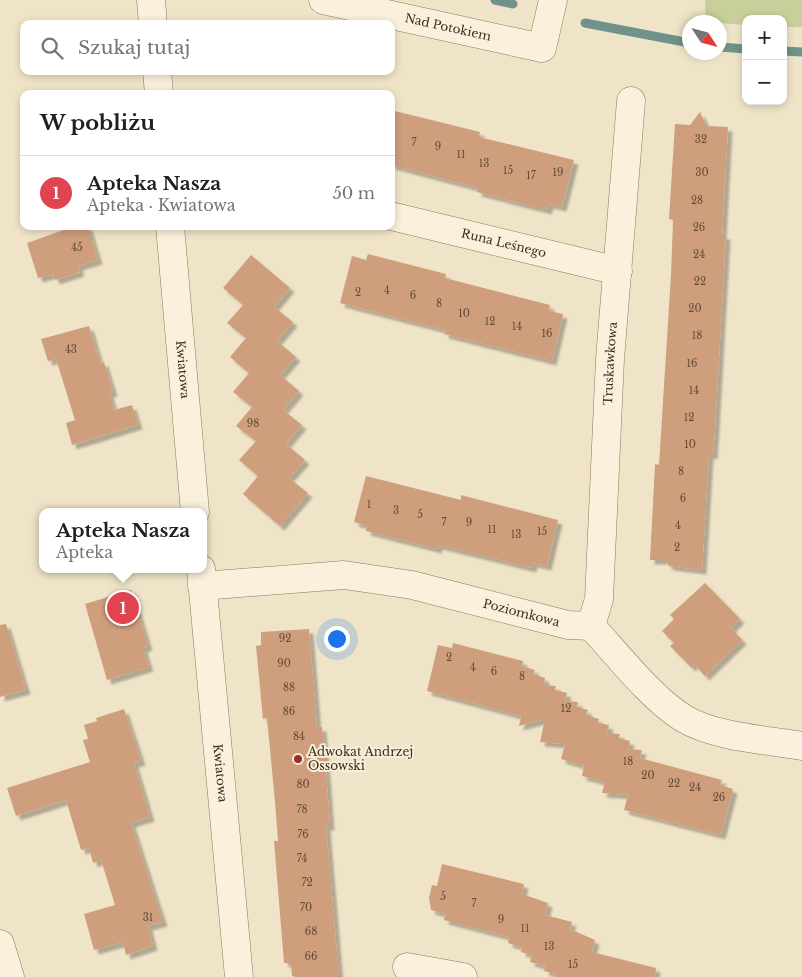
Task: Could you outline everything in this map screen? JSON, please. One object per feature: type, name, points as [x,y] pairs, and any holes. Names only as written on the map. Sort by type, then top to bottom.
[{"type":"street","points":[[151,0],[153,20]]},
{"type":"street","name":"Nad Potokiem","points":[[323,0],[542,48],[553,0]]},
{"type":"street","points":[[157,75],[159,90]]},
{"type":"street","name":"Truskawkowa","points":[[591,626],[599,599],[610,359],[631,101]]},
{"type":"street","name":"Runa Leśnego","points":[[395,217],[618,271]]},
{"type":"street","name":"Kwiatowa","points":[[170,230],[196,508]]},
{"type":"street","name":"Poziomkowa","points":[[202,577],[344,574],[412,585],[568,626],[591,626]]},
{"type":"street","name":"Kwiatowa","points":[[202,577],[239,977]]},
{"type":"street","points":[[591,626],[654,692],[684,718],[715,730],[802,746]]},
{"type":"street","points":[[0,944],[10,977]]},
{"type":"street","points":[[407,967],[463,977]]},
{"type":"green space","points":[[705,0],[802,0],[802,27],[787,27],[787,15],[742,15],[742,25],[727,24],[727,15],[706,15]]},
{"type":"building","points":[[395,111],[480,132],[479,137],[574,160],[562,207],[549,204],[547,210],[477,192],[478,188],[395,166]]},
{"type":"building","points":[[700,112],[706,126],[728,127],[722,235],[726,235],[715,427],[713,455],[709,454],[702,570],[669,566],[665,560],[650,560],[655,464],[659,465],[671,274],[673,220],[669,219],[675,124],[690,125]]},
{"type":"building","points":[[64,230],[89,230],[98,260],[78,266],[80,272],[55,280],[53,274],[38,278],[27,243]]},
{"type":"building","points":[[368,254],[446,274],[445,278],[550,305],[549,311],[563,314],[552,361],[444,334],[445,330],[340,303],[352,256],[366,260]]},
{"type":"building","points":[[251,255],[290,288],[274,307],[293,322],[277,341],[296,357],[280,375],[299,391],[283,410],[302,425],[286,444],[305,460],[289,478],[308,493],[280,526],[243,494],[258,476],[239,460],[256,441],[236,426],[252,407],[233,392],[249,373],[230,357],[246,338],[227,323],[243,305],[223,288]]},
{"type":"building","points":[[89,326],[100,363],[104,362],[113,392],[109,393],[114,410],[132,405],[138,425],[72,445],[66,423],[75,420],[56,359],[48,361],[41,339]]},
{"type":"building","points":[[366,476],[461,500],[461,495],[558,520],[547,566],[533,563],[532,568],[438,545],[437,549],[366,531],[367,526],[354,522]]},
{"type":"building","points":[[705,583],[740,619],[731,628],[742,640],[705,676],[694,664],[691,667],[670,646],[674,643],[662,631],[674,619],[670,615]]},
{"type":"building","points":[[131,590],[148,646],[143,648],[149,667],[107,680],[85,604]]},
{"type":"building","points":[[6,624],[26,690],[0,697],[0,625]]},
{"type":"building","points":[[309,629],[317,727],[322,727],[326,773],[330,826],[326,826],[339,977],[292,976],[291,963],[284,963],[274,841],[278,841],[275,802],[267,718],[263,719],[256,646],[261,645],[261,632]]},
{"type":"building","points":[[453,643],[523,661],[522,666],[535,670],[533,674],[545,678],[544,685],[556,686],[555,690],[567,693],[565,701],[578,702],[577,707],[588,710],[586,715],[599,719],[598,723],[609,725],[607,733],[620,734],[619,738],[630,741],[628,749],[642,750],[640,758],[722,780],[720,785],[733,789],[721,835],[624,810],[628,795],[602,793],[605,782],[582,776],[584,766],[561,759],[565,744],[540,742],[545,719],[519,726],[521,716],[427,691],[438,645],[452,648]]},
{"type":"building","points":[[124,709],[141,761],[134,763],[150,817],[131,823],[163,922],[148,926],[153,946],[126,955],[123,942],[94,950],[84,914],[115,905],[101,860],[93,863],[89,848],[81,850],[66,800],[16,816],[7,788],[90,762],[83,740],[88,739],[84,725],[97,721],[96,718]]},
{"type":"building","points":[[442,864],[524,884],[522,894],[548,903],[545,915],[572,922],[570,929],[595,940],[592,952],[656,968],[655,977],[555,977],[556,974],[544,971],[545,966],[530,962],[532,955],[521,952],[522,947],[508,943],[509,937],[444,920],[445,914],[431,910],[429,898],[432,885],[437,886]]},
{"type":"waterway","points":[[495,0],[513,4]]},
{"type":"waterway","points":[[585,23],[682,41]]},
{"type":"waterway","points":[[727,48],[742,49]]},
{"type":"waterway","points":[[787,51],[802,52]]},
{"type":"place","name":"Apteka Nasza","points":[[123,608]]},
{"type":"place","name":"Adwokat Andrzej Ossowski","points":[[298,759]]}]
